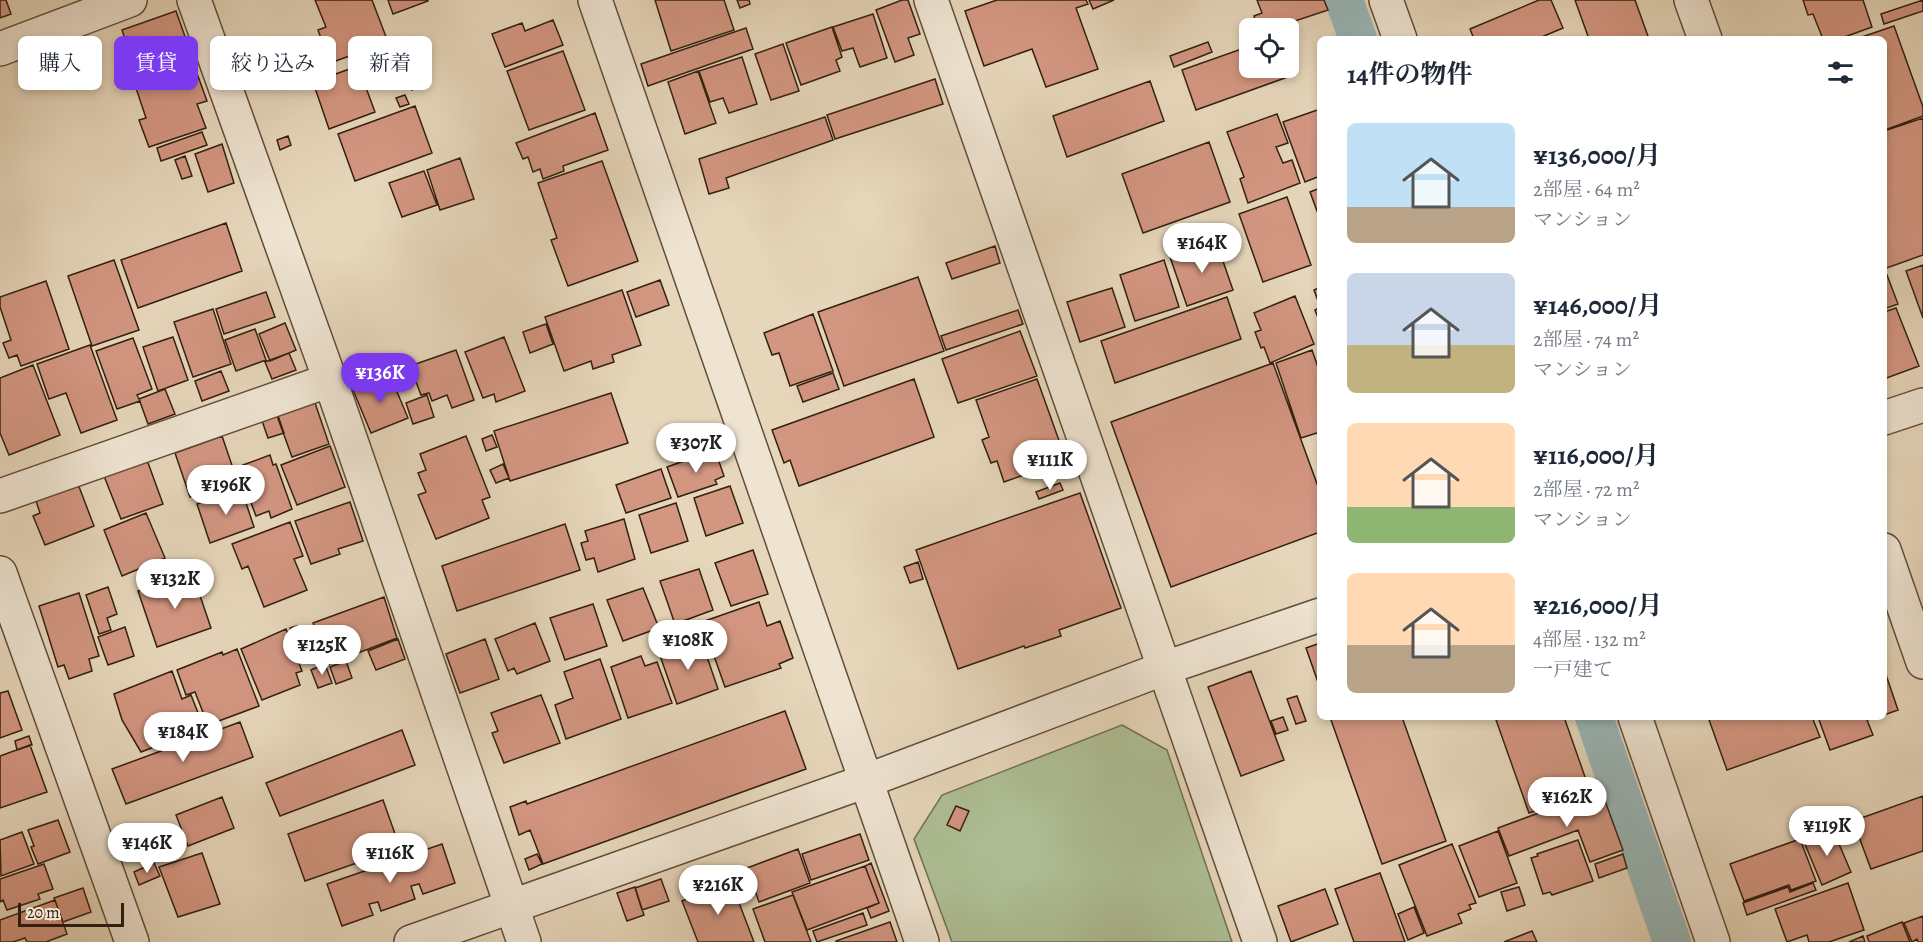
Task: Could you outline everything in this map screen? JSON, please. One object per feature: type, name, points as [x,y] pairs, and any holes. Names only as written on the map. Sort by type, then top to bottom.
[{"type":"street","points":[[0,49],[130,0]]},
{"type":"street","points":[[194,0],[330,380],[524,942]]},
{"type":"street","points":[[595,0],[922,942]]},
{"type":"street","points":[[932,0],[1260,942]]},
{"type":"street","points":[[1386,0],[1399,36]]},
{"type":"street","points":[[1691,0],[1704,36]]},
{"type":"street","points":[[0,496],[330,380]]},
{"type":"street","points":[[1887,417],[1923,405]]},
{"type":"street","points":[[1887,559],[1923,662]]},
{"type":"street","points":[[0,573],[132,942]]},
{"type":"street","points":[[411,942],[866,781],[1165,668],[1317,616]]},
{"type":"street","points":[[1636,720],[1713,942]]},
{"type":"green space","points":[[1122,725],[1167,750],[1232,942],[952,942],[914,839],[942,795]]},
{"type":"building","points":[[0,0],[6,0],[11,14],[0,18]]},
{"type":"building","points":[[315,0],[372,0],[386,36],[348,36],[348,57],[336,61],[336,36],[320,36],[318,30],[326,27]]},
{"type":"building","points":[[388,0],[428,0],[428,1],[393,14]]},
{"type":"building","points":[[655,0],[724,0],[734,30],[671,51]]},
{"type":"building","points":[[737,0],[749,0],[750,4],[740,8]]},
{"type":"building","points":[[908,0],[920,34],[908,38],[914,55],[895,62],[876,10]]},
{"type":"building","points":[[997,0],[1086,0],[1088,4],[1076,8],[1098,69],[1046,87],[1032,49],[984,66],[965,11]]},
{"type":"building","points":[[1089,0],[1114,0],[1093,9]]},
{"type":"building","points":[[1257,0],[1324,0],[1328,10],[1299,20],[1255,18],[1254,16],[1262,13]]},
{"type":"building","points":[[1539,0],[1551,0],[1563,28],[1544,36],[1473,36],[1470,29]]},
{"type":"building","points":[[1575,0],[1635,0],[1648,36],[1588,36]]},
{"type":"building","points":[[1803,0],[1863,0],[1872,27],[1847,36],[1822,36],[1813,14],[1808,15]]},
{"type":"building","points":[[1923,0],[1923,11],[1884,24],[1881,14]]},
{"type":"building","points":[[176,11],[185,36],[124,36],[122,30]]},
{"type":"building","points":[[873,14],[887,58],[860,67],[853,48],[842,51],[833,27]]},
{"type":"building","points":[[553,20],[563,45],[505,67],[492,34],[522,23],[525,31]]},
{"type":"building","points":[[1894,26],[1923,107],[1923,116],[1887,129],[1887,36],[1865,36]]},
{"type":"building","points":[[832,27],[842,57],[836,60],[840,71],[801,85],[786,43]]},
{"type":"building","points":[[746,28],[753,49],[648,86],[641,64]]},
{"type":"building","points":[[1208,42],[1212,52],[1174,67],[1170,56]]},
{"type":"building","points":[[783,44],[799,91],[771,100],[755,54]]},
{"type":"building","points":[[1239,50],[1239,78],[1285,78],[1196,110],[1182,70]]},
{"type":"building","points":[[563,51],[585,110],[529,130],[507,71]]},
{"type":"building","points":[[742,57],[757,104],[729,113],[723,98],[710,102],[699,71]]},
{"type":"building","points":[[348,70],[348,90],[367,90],[375,112],[329,129],[316,90],[336,90],[336,74]]},
{"type":"building","points":[[698,71],[716,123],[685,134],[668,82]]},
{"type":"building","points":[[198,76],[207,101],[197,104],[206,128],[149,147],[139,120],[146,118],[137,90],[198,90]]},
{"type":"building","points":[[935,79],[943,104],[835,139],[827,115]]},
{"type":"building","points":[[1150,81],[1164,121],[1067,157],[1053,116]]},
{"type":"building","points":[[405,95],[409,104],[400,107],[396,98]]},
{"type":"building","points":[[415,106],[432,153],[355,181],[338,134]]},
{"type":"building","points":[[1317,110],[1317,177],[1305,182],[1283,122]]},
{"type":"building","points":[[595,113],[608,150],[563,166],[564,171],[543,179],[540,169],[533,172],[528,157],[523,159],[516,143]]},
{"type":"building","points":[[1277,114],[1288,143],[1276,147],[1283,163],[1292,160],[1300,183],[1248,203],[1240,179],[1244,177],[1227,132]]},
{"type":"building","points":[[825,117],[833,140],[726,178],[729,188],[709,194],[699,159]]},
{"type":"building","points":[[1923,118],[1923,255],[1887,268],[1887,130]]},
{"type":"building","points":[[202,132],[207,145],[161,161],[157,148]]},
{"type":"building","points":[[288,136],[291,145],[280,150],[277,140]]},
{"type":"building","points":[[1209,142],[1230,202],[1143,233],[1122,174]]},
{"type":"building","points":[[222,144],[234,183],[208,192],[195,154]]},
{"type":"building","points":[[185,156],[192,176],[182,179],[175,160]]},
{"type":"building","points":[[460,158],[474,199],[440,210],[427,170]]},
{"type":"building","points":[[602,161],[638,261],[568,286],[551,240],[557,238],[538,183]]},
{"type":"building","points":[[424,171],[437,205],[402,217],[389,183]]},
{"type":"building","points":[[1317,189],[1317,211],[1310,192]]},
{"type":"building","points":[[1287,197],[1311,265],[1263,282],[1239,214]]},
{"type":"building","points":[[226,223],[242,271],[138,308],[121,260]]},
{"type":"building","points":[[1216,241],[1233,290],[1187,306],[1170,257]]},
{"type":"building","points":[[995,246],[1000,263],[952,279],[946,263]]},
{"type":"building","points":[[114,260],[139,330],[92,346],[68,276]]},
{"type":"building","points":[[1164,260],[1179,307],[1135,321],[1120,275]]},
{"type":"building","points":[[1923,265],[1923,318],[1906,271]]},
{"type":"building","points":[[1887,275],[1898,304],[1887,308]]},
{"type":"building","points":[[918,277],[944,351],[844,386],[818,312]]},
{"type":"building","points":[[660,280],[669,305],[636,317],[627,292]]},
{"type":"building","points":[[46,281],[69,349],[21,366],[17,355],[9,358],[3,343],[11,340],[0,307],[0,297]]},
{"type":"building","points":[[1112,288],[1125,327],[1080,342],[1067,302]]},
{"type":"building","points":[[622,290],[641,345],[612,355],[614,362],[593,369],[591,361],[564,371],[545,317]]},
{"type":"building","points":[[266,292],[275,317],[224,334],[216,309]]},
{"type":"building","points":[[1295,296],[1314,344],[1270,363],[1255,332],[1261,330],[1254,313]]},
{"type":"building","points":[[1227,297],[1241,339],[1115,383],[1101,341]]},
{"type":"building","points":[[1896,308],[1919,366],[1887,378],[1887,311]]},
{"type":"building","points":[[213,309],[231,364],[193,377],[174,322]]},
{"type":"building","points":[[1018,310],[1023,324],[946,350],[941,336]]},
{"type":"building","points":[[813,314],[833,371],[790,386],[779,353],[772,355],[764,333]]},
{"type":"building","points":[[285,323],[296,350],[270,361],[259,334]]},
{"type":"building","points":[[546,324],[553,344],[530,353],[523,332]]},
{"type":"building","points":[[255,329],[266,360],[236,371],[225,340]]},
{"type":"building","points":[[1020,331],[1037,376],[958,403],[942,359]]},
{"type":"building","points":[[173,337],[188,380],[158,391],[143,347]]},
{"type":"building","points":[[504,337],[525,391],[496,402],[494,394],[483,398],[465,352]]},
{"type":"building","points":[[133,338],[152,389],[137,395],[140,401],[117,409],[96,351]]},
{"type":"building","points":[[90,345],[117,420],[81,433],[66,393],[49,399],[37,364]]},
{"type":"building","points":[[456,350],[474,400],[452,408],[447,395],[432,401],[429,393],[421,395],[410,366]]},
{"type":"building","points":[[1312,350],[1317,364],[1317,433],[1301,438],[1276,363]]},
{"type":"building","points":[[289,353],[296,370],[272,379],[265,362]]},
{"type":"building","points":[[1273,363],[1317,484],[1317,533],[1171,587],[1111,422]]},
{"type":"building","points":[[33,365],[60,435],[9,455],[0,433],[0,378]]},
{"type":"building","points":[[221,371],[229,391],[202,401],[195,381]]},
{"type":"building","points":[[833,373],[839,389],[803,402],[797,386]]},
{"type":"building","points":[[390,375],[408,418],[371,433],[353,390]]},
{"type":"building","points":[[914,379],[934,437],[799,486],[790,460],[784,463],[772,430]]},
{"type":"building","points":[[1037,379],[1066,460],[1004,482],[997,461],[991,463],[982,440],[989,437],[976,400]]},
{"type":"building","points":[[165,389],[175,414],[148,424],[139,399]]},
{"type":"building","points":[[611,393],[628,443],[510,481],[494,431]]},
{"type":"building","points":[[427,395],[434,417],[413,424],[406,403]]},
{"type":"building","points":[[314,400],[329,444],[292,457],[276,413]]},
{"type":"building","points":[[276,410],[284,433],[268,438],[260,415]]},
{"type":"building","points":[[492,435],[497,447],[486,451],[482,439]]},
{"type":"building","points":[[222,436],[237,480],[190,497],[175,453]]},
{"type":"building","points":[[466,436],[490,497],[482,500],[489,518],[436,539],[418,495],[426,492],[418,473],[426,470],[420,454]]},
{"type":"building","points":[[330,446],[345,487],[297,505],[281,465]]},
{"type":"building","points":[[715,450],[724,476],[715,480],[717,484],[678,497],[667,467]]},
{"type":"building","points":[[270,455],[273,465],[276,464],[292,509],[271,518],[269,511],[256,516],[244,484],[249,482],[243,465]]},
{"type":"building","points":[[147,460],[163,504],[121,519],[104,476]]},
{"type":"building","points":[[503,464],[509,478],[496,483],[490,470]]},
{"type":"building","points":[[661,469],[671,498],[626,513],[616,485]]},
{"type":"building","points":[[1060,483],[1063,490],[1039,499],[1036,492]]},
{"type":"building","points":[[78,484],[94,526],[45,545],[33,516],[40,513],[36,501]]},
{"type":"building","points":[[730,486],[743,523],[706,536],[694,498]]},
{"type":"building","points":[[241,488],[254,527],[210,543],[197,504]]},
{"type":"building","points":[[1080,493],[1121,608],[1059,630],[1061,636],[958,669],[916,550]]},
{"type":"building","points":[[350,502],[363,541],[338,549],[340,554],[311,564],[295,521]]},
{"type":"building","points":[[676,503],[688,541],[651,553],[639,515]]},
{"type":"building","points":[[146,513],[165,558],[122,576],[104,530]]},
{"type":"building","points":[[624,519],[635,559],[598,572],[594,558],[586,560],[581,543],[588,541],[585,531]]},
{"type":"building","points":[[290,522],[303,556],[294,559],[307,590],[264,607],[248,566],[242,569],[232,544]]},
{"type":"building","points":[[565,524],[580,570],[457,611],[442,566]]},
{"type":"building","points":[[753,550],[768,594],[731,606],[715,563]]},
{"type":"building","points":[[918,562],[923,579],[910,583],[904,567]]},
{"type":"building","points":[[699,569],[713,610],[675,624],[660,581]]},
{"type":"building","points":[[192,572],[211,628],[157,647],[138,591]]},
{"type":"building","points":[[108,587],[117,614],[107,618],[111,630],[99,634],[86,595]]},
{"type":"building","points":[[643,588],[659,628],[623,641],[607,600]]},
{"type":"building","points":[[79,593],[99,656],[89,659],[92,671],[69,679],[64,665],[58,667],[39,606]]},
{"type":"building","points":[[384,597],[397,638],[329,664],[313,623]]},
{"type":"building","points":[[759,602],[767,626],[780,621],[793,658],[779,664],[781,668],[725,687],[702,622]]},
{"type":"building","points":[[593,604],[607,646],[565,660],[550,618]]},
{"type":"building","points":[[535,623],[550,661],[517,674],[514,668],[508,671],[495,639]]},
{"type":"building","points":[[297,626],[305,647],[298,649],[290,628]]},
{"type":"building","points":[[125,627],[134,656],[108,665],[98,637]]},
{"type":"building","points":[[286,629],[302,671],[296,673],[300,685],[262,700],[241,649]]},
{"type":"building","points":[[398,639],[405,659],[376,670],[368,651]]},
{"type":"building","points":[[485,639],[499,679],[460,693],[446,654]]},
{"type":"building","points":[[684,641],[688,650],[703,645],[718,689],[677,704],[658,650]]},
{"type":"building","points":[[1317,644],[1317,679],[1306,648]]},
{"type":"building","points":[[237,649],[259,706],[208,725],[195,692],[186,695],[177,670],[222,652],[223,655]]},
{"type":"building","points":[[641,656],[645,666],[657,662],[672,703],[628,718],[611,667]]},
{"type":"building","points":[[600,659],[621,719],[566,739],[555,705],[573,698],[564,672]]},
{"type":"building","points":[[346,661],[352,678],[336,684],[330,667]]},
{"type":"building","points":[[325,664],[332,683],[318,688],[311,670]]},
{"type":"building","points":[[172,671],[182,699],[191,695],[204,728],[141,752],[122,720],[114,694]]},
{"type":"building","points":[[1251,671],[1284,760],[1241,776],[1208,687]]},
{"type":"building","points":[[1887,678],[1898,710],[1887,714]]},
{"type":"building","points":[[8,691],[22,730],[0,738],[0,693]]},
{"type":"building","points":[[541,695],[560,743],[504,763],[492,733],[498,731],[491,713]]},
{"type":"building","points":[[1297,696],[1306,721],[1296,724],[1287,699]]},
{"type":"building","points":[[785,711],[806,769],[543,864],[530,830],[519,835],[510,807],[526,801],[527,804]]},
{"type":"building","points":[[1283,717],[1288,730],[1276,734],[1271,721]]},
{"type":"building","points":[[1331,720],[1403,720],[1446,841],[1382,864]]},
{"type":"building","points":[[1496,720],[1565,720],[1590,791],[1529,813]]},
{"type":"building","points":[[1709,720],[1813,720],[1820,737],[1727,770]]},
{"type":"building","points":[[1819,720],[1867,720],[1873,735],[1830,750]]},
{"type":"building","points":[[240,722],[253,757],[126,804],[112,769]]},
{"type":"building","points":[[402,730],[415,765],[280,816],[266,783]]},
{"type":"building","points":[[29,736],[32,745],[17,750],[15,741]]},
{"type":"building","points":[[30,745],[47,792],[0,808],[0,756]]},
{"type":"building","points":[[1601,790],[1623,850],[1590,862],[1578,830],[1509,856],[1498,828]]},
{"type":"building","points":[[1923,796],[1923,851],[1871,869],[1853,821]]},
{"type":"building","points":[[222,797],[234,828],[188,846],[176,815]]},
{"type":"building","points":[[383,800],[400,848],[305,881],[288,834]]},
{"type":"building","points":[[956,806],[969,811],[960,831],[947,825]]},
{"type":"building","points":[[58,820],[70,852],[38,864],[31,847],[34,846],[28,830]]},
{"type":"building","points":[[1833,830],[1851,872],[1822,885],[1804,842]]},
{"type":"building","points":[[1498,831],[1517,883],[1479,897],[1459,846]]},
{"type":"building","points":[[22,832],[34,864],[1,876],[0,840]]},
{"type":"building","points":[[860,834],[869,860],[811,880],[802,854]]},
{"type":"building","points":[[1800,839],[1816,881],[1791,890],[1789,885],[1744,901],[1730,864]]},
{"type":"building","points":[[1578,840],[1593,881],[1552,895],[1550,892],[1543,894],[1531,858]]},
{"type":"building","points":[[442,844],[455,883],[423,894],[419,884],[411,886],[415,899],[381,911],[378,902],[369,904],[373,915],[342,926],[327,884]]},
{"type":"building","points":[[1452,844],[1476,903],[1469,905],[1471,909],[1458,914],[1462,923],[1427,936],[1399,865]]},
{"type":"building","points":[[798,849],[810,883],[759,902],[747,868]]},
{"type":"building","points":[[202,853],[220,904],[178,917],[159,867]]},
{"type":"building","points":[[537,854],[542,864],[529,870],[525,859]]},
{"type":"building","points":[[1623,854],[1627,868],[1599,878],[1595,864]]},
{"type":"building","points":[[154,863],[160,876],[139,885],[134,872]]},
{"type":"building","points":[[871,863],[889,911],[871,918],[867,908],[879,903],[865,866]]},
{"type":"building","points":[[44,864],[53,889],[38,894],[40,899],[7,910],[3,900],[0,902],[0,879]]},
{"type":"building","points":[[865,866],[879,903],[807,930],[792,892]]},
{"type":"building","points":[[1380,873],[1405,942],[1354,942],[1335,889]]},
{"type":"building","points":[[661,879],[669,901],[642,910],[635,888]]},
{"type":"building","points":[[731,882],[754,942],[698,942],[682,901]]},
{"type":"building","points":[[1813,883],[1816,890],[1747,915],[1743,903],[1788,887],[1790,892]]},
{"type":"building","points":[[1848,883],[1864,930],[1829,942],[1809,942],[1807,935],[1787,942],[1775,909]]},
{"type":"building","points":[[635,887],[644,915],[627,921],[617,893]]},
{"type":"building","points":[[1519,887],[1525,905],[1507,911],[1501,892]]},
{"type":"building","points":[[83,888],[91,912],[63,922],[54,898]]},
{"type":"building","points":[[1325,889],[1338,924],[1291,942],[1278,906]]},
{"type":"building","points":[[793,895],[811,942],[765,942],[753,909]]},
{"type":"building","points":[[55,900],[67,934],[46,942],[27,942],[25,938],[13,942],[0,942],[0,920]]},
{"type":"building","points":[[1414,907],[1424,933],[1408,940],[1398,914]]},
{"type":"building","points":[[863,913],[867,925],[817,942],[813,931]]},
{"type":"building","points":[[1923,916],[1923,942],[1918,942],[1917,939],[1912,942],[1904,923]]},
{"type":"building","points":[[890,922],[897,942],[836,942],[836,941]]},
{"type":"building","points":[[1902,922],[1910,942],[1869,942],[1867,936]]},
{"type":"building","points":[[1532,931],[1537,942],[1504,942]]},
{"type":"building","points":[[1863,936],[1865,942],[1849,942]]},
{"type":"waterway","points":[[1344,0],[1357,36]]},
{"type":"waterway","points":[[1595,720],[1672,942]]}]
